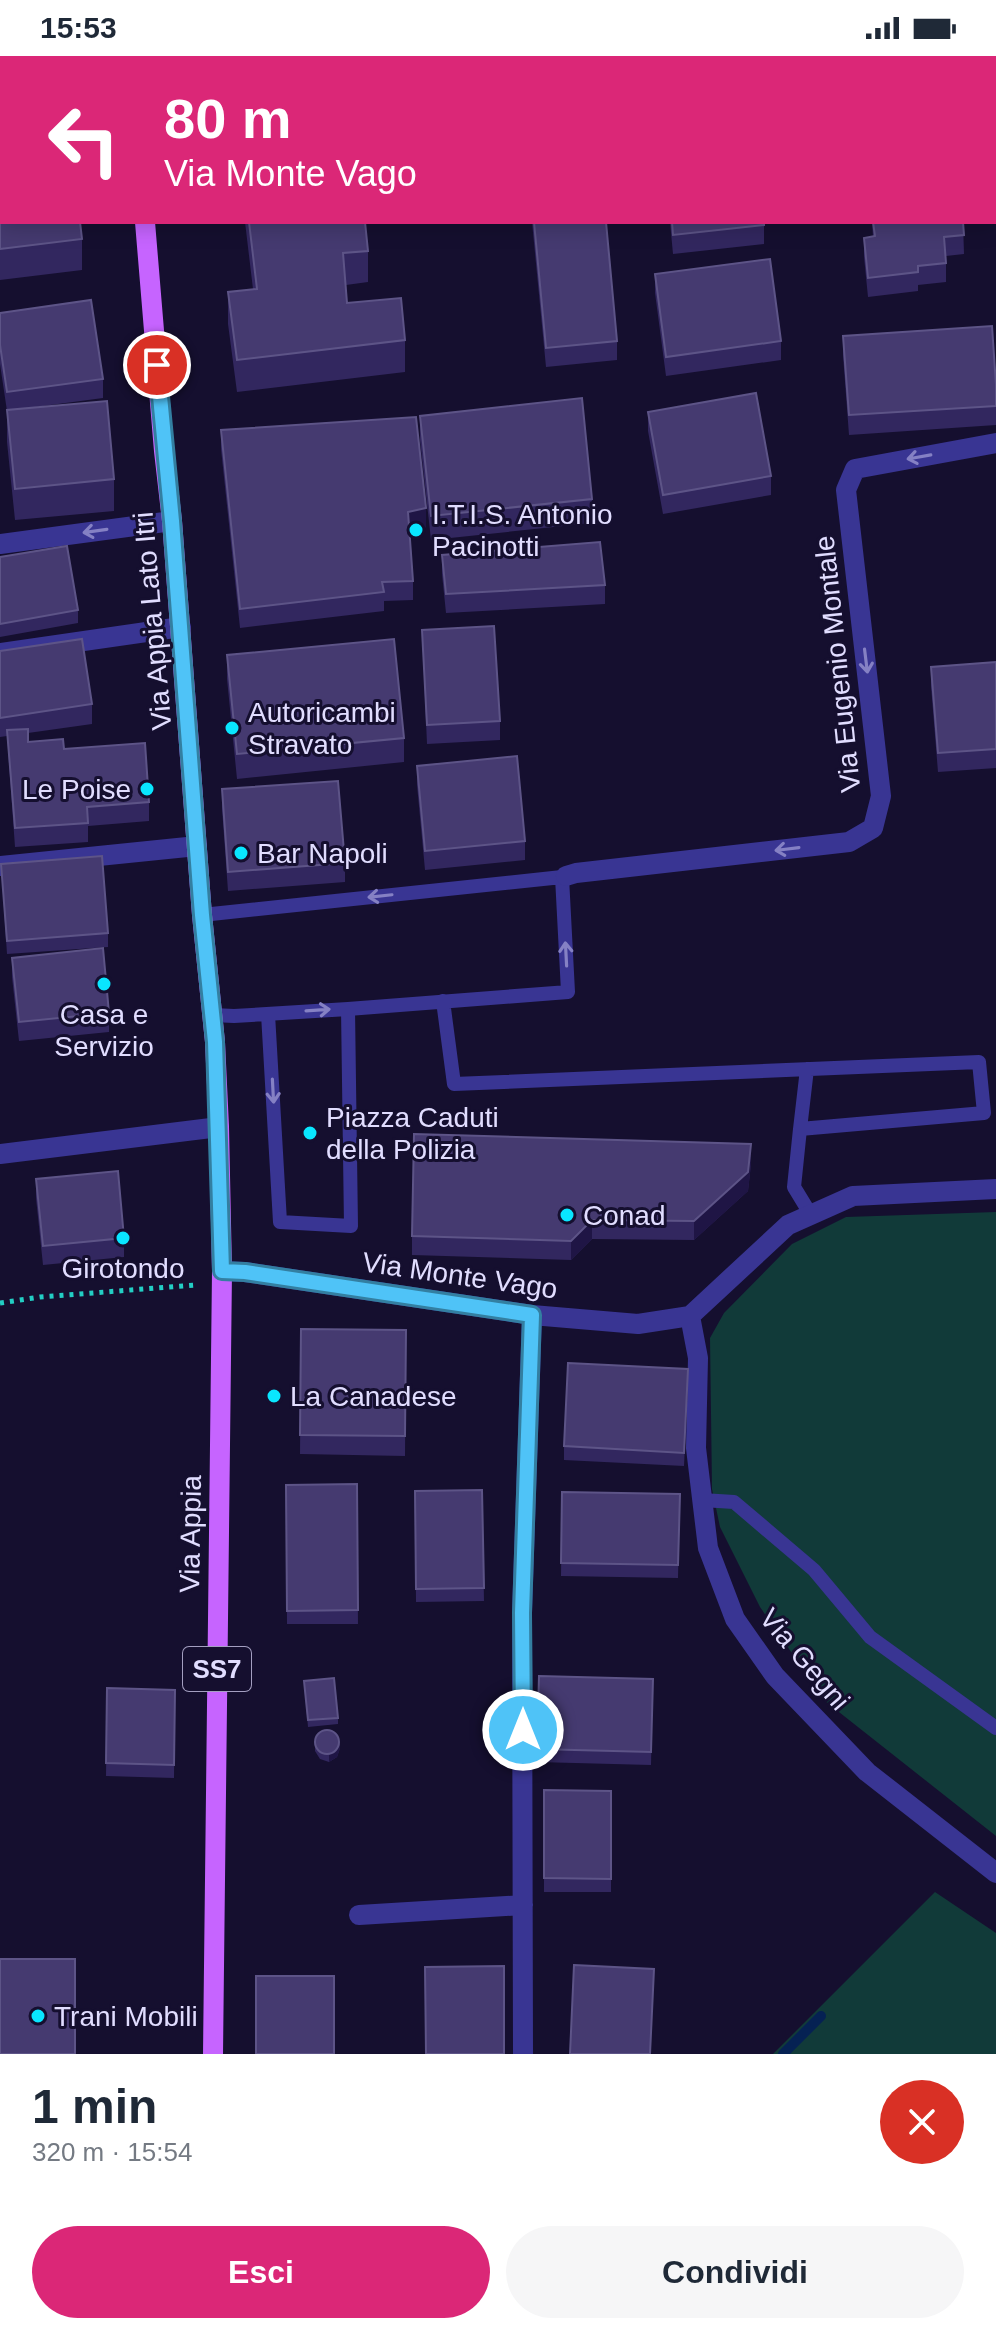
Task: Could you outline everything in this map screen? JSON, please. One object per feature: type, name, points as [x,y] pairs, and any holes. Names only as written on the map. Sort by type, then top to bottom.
[{"type":"main road","name":"Via Appia Lato Itri","points":[[145,224],[181,627],[202,915],[213,1015]]},
{"type":"main road","name":"Via Appia","points":[[213,1015],[219,1127],[221,1277],[213,2054]]},
{"type":"street","name":"Via Eugenio Montale","points":[[564,877],[576,873],[849,842],[873,828],[881,796],[846,490],[855,469],[996,443]]},
{"type":"street","points":[[0,544],[172,521]]},
{"type":"street","points":[[0,653],[181,627]]},
{"type":"street","points":[[0,866],[197,846]]},
{"type":"street","points":[[0,1154],[219,1127]]},
{"type":"street","points":[[690,1316],[788,1225],[853,1196],[996,1189]]},
{"type":"street","name":"Via Monte Vago","points":[[221,1277],[245,1272],[532,1315],[638,1324],[690,1316]]},
{"type":"street","points":[[523,2054],[522,1613],[532,1315]]},
{"type":"street","name":"Via Gegni","points":[[690,1316],[698,1358],[696,1448],[708,1548],[735,1619],[775,1676],[867,1772],[996,1873]]},
{"type":"street","points":[[359,1915],[523,1905]]},
{"type":"lane","points":[[202,915],[564,877],[568,992],[348,1009],[213,1015]]},
{"type":"lane","points":[[443,1001],[454,1084],[979,1062],[984,1113],[800,1129]]},
{"type":"lane","points":[[268,1014],[280,1222],[351,1226],[348,1009]]},
{"type":"lane","points":[[807,1069],[794,1187],[811,1215]]},
{"type":"lane","points":[[702,1500],[734,1502],[814,1570],[870,1637],[996,1728]]},
{"type":"path","points":[[0,1303],[221,1277]]},
{"type":"green space","points":[[996,1212],[996,1836],[825,1701],[760,1607],[720,1527],[712,1489],[710,1338],[724,1313],[792,1244],[846,1217]]},
{"type":"green space","points":[[935,1892],[996,1933],[996,2054],[773,2054]]},
{"type":"building","points":[[0,224],[80,224],[82,239],[0,249]]},
{"type":"building","points":[[249,224],[365,224],[368,251],[343,253],[347,303],[401,298],[405,340],[237,360],[228,292],[257,289]]},
{"type":"building","points":[[534,224],[606,224],[617,341],[546,348]]},
{"type":"building","points":[[672,224],[764,224],[764,225],[673,235]]},
{"type":"building","points":[[873,224],[963,224],[964,235],[944,237],[946,263],[918,266],[918,272],[868,278],[864,238],[875,236]]},
{"type":"building","points":[[770,259],[781,341],[666,357],[655,274]]},
{"type":"building","points":[[91,300],[103,379],[7,392],[0,345],[0,313]]},
{"type":"building","points":[[992,326],[996,406],[849,415],[843,336]]},
{"type":"building","points":[[756,393],[771,476],[663,495],[648,412]]},
{"type":"building","points":[[582,398],[592,499],[431,516],[420,416]]},
{"type":"building","points":[[107,401],[114,479],[15,489],[7,410]]},
{"type":"building","points":[[416,417],[426,508],[408,512],[413,581],[382,582],[384,592],[240,609],[221,430]]},
{"type":"building","points":[[600,542],[605,585],[446,594],[442,555]]},
{"type":"building","points":[[67,546],[78,610],[0,624],[0,557]]},
{"type":"building","points":[[494,626],[500,721],[427,725],[422,630]]},
{"type":"building","points":[[82,639],[92,704],[0,718],[0,651]]},
{"type":"building","points":[[394,639],[404,738],[237,754],[227,655]]},
{"type":"building","points":[[996,662],[996,749],[938,753],[931,667]]},
{"type":"building","points":[[28,729],[28,742],[63,739],[64,749],[145,743],[149,802],[87,807],[88,823],[15,828],[7,730]]},
{"type":"building","points":[[517,756],[525,841],[425,851],[417,766]]},
{"type":"building","points":[[338,781],[345,863],[228,872],[222,789]]},
{"type":"building","points":[[102,856],[108,933],[7,941],[1,864]]},
{"type":"building","points":[[103,948],[109,1013],[19,1022],[12,958]]},
{"type":"building","name":"Conad","points":[[414,1134],[751,1144],[748,1172],[694,1221],[592,1220],[571,1241],[412,1236]]},
{"type":"building","points":[[118,1171],[124,1238],[43,1246],[36,1179]]},
{"type":"building","points":[[301,1329],[406,1330],[405,1436],[300,1435]]},
{"type":"building","points":[[568,1363],[688,1369],[684,1453],[564,1446]]},
{"type":"building","points":[[357,1484],[358,1610],[287,1611],[286,1485]]},
{"type":"building","points":[[482,1490],[484,1588],[416,1589],[415,1491]]},
{"type":"building","points":[[562,1492],[680,1494],[678,1565],[561,1563]]},
{"type":"building","points":[[539,1676],[653,1679],[651,1752],[537,1749]]},
{"type":"building","points":[[334,1678],[338,1718],[308,1720],[304,1681]]},
{"type":"building","points":[[107,1688],[175,1690],[174,1765],[106,1763]]},
{"type":"building","points":[[327,1730],[338,1737],[339,1742],[332,1753],[327,1754],[316,1747],[315,1742],[322,1731]]},
{"type":"building","points":[[544,1790],[611,1791],[611,1879],[544,1878]]},
{"type":"building","name":"Trani Mobili","points":[[0,1959],[75,1959],[75,2054],[0,2054]]},
{"type":"building","points":[[574,1965],[654,1969],[650,2054],[570,2054]]},
{"type":"building","points":[[504,1966],[504,2054],[426,2054],[425,1967]]},
{"type":"building","points":[[256,1976],[334,1976],[334,2054],[256,2054]]},
{"type":"waterway","points":[[783,2054],[821,2016]]},
{"type":"place","name":"I.T.I.S. Antonio Pacinotti","points":[[416,530]]},
{"type":"place","name":"Autoricambi Stravato","points":[[232,728]]},
{"type":"place","name":"Le Poise","points":[[147,789]]},
{"type":"place","name":"Bar Napoli","points":[[241,853]]},
{"type":"place","name":"Casa e Servizio","points":[[104,984]]},
{"type":"place","name":"Piazza Caduti della Polizia","points":[[310,1133]]},
{"type":"place","name":"Conad","points":[[567,1215]]},
{"type":"place","name":"Girotondo","points":[[123,1238]]},
{"type":"place","name":"La Canadese","points":[[274,1396]]},
{"type":"place","name":"Trani Mobili","points":[[38,2016]]},
{"type":"route","points":[[157,365],[215,1042],[222,1271],[532,1315],[522,1613],[523,1730]]}]
